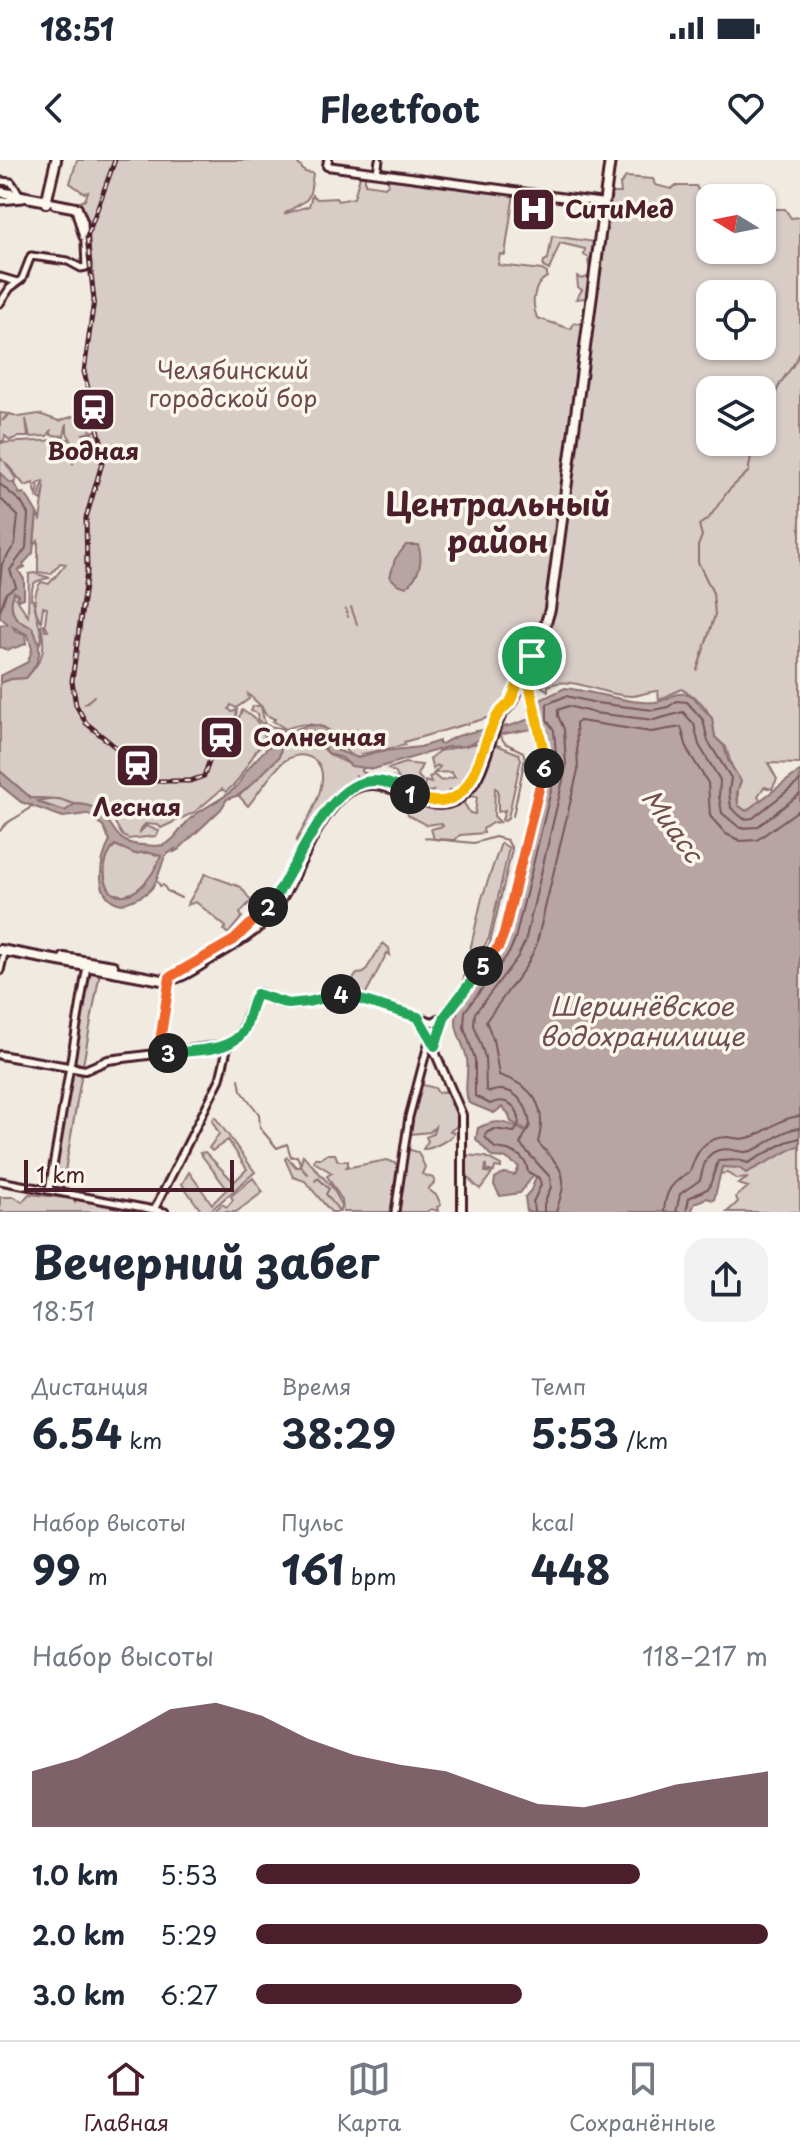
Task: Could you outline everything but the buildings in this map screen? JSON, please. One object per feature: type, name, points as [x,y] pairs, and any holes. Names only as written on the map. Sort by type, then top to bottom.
[{"type":"main road","points":[[2,195],[46,201],[54,160]]},
{"type":"main road","points":[[497,719],[511,703],[527,671],[550,607],[611,162]]},
{"type":"main road","points":[[329,163],[605,206]]},
{"type":"main road","points":[[435,1033],[444,1016],[499,946],[504,933],[545,764],[527,671]]},
{"type":"main road","points":[[2,949],[87,966],[170,979],[180,977],[239,941],[260,921],[323,820],[347,791],[376,783],[424,802],[445,803],[467,791],[497,719],[527,671]]},
{"type":"main road","points":[[2,949],[170,979]]},
{"type":"main road","points":[[45,957],[114,966],[133,973]]},
{"type":"main road","points":[[0,1054],[85,1070],[108,1060],[228,1045],[244,1030],[257,994],[288,1004],[344,994],[433,1022]]},
{"type":"main road","points":[[424,1028],[427,1023],[444,1016]]},
{"type":"main road","points":[[418,1017],[424,1028],[435,1033]]},
{"type":"main road","points":[[433,1022],[435,1046],[463,1119],[462,1212]]},
{"type":"street","points":[[377,172],[379,160]]},
{"type":"street","points":[[0,181],[12,183],[22,198]]},
{"type":"street","points":[[2,195],[13,187],[8,182]]},
{"type":"street","points":[[0,303],[22,279],[27,259],[32,255],[86,267],[86,251],[77,209],[46,201]]},
{"type":"street","points":[[0,277],[17,282]]},
{"type":"street","points":[[0,971],[2,949]]},
{"type":"street","points":[[49,1190],[87,966]]},
{"type":"street","points":[[158,1054],[170,979]]},
{"type":"street","points":[[395,1212],[409,1117],[435,1033]]},
{"type":"street","points":[[155,1208],[222,1074],[228,1045]]},
{"type":"street","points":[[0,1181],[165,1212]]},
{"type":"green space","name":"Челябинский городской бор","points":[[77,160],[295,160],[305,172],[313,173],[310,192],[306,200],[284,214],[309,206],[312,195],[317,199],[336,198],[338,201],[354,198],[361,172],[365,175],[365,184],[385,187],[388,184],[387,176],[514,193],[505,255],[500,254],[498,265],[547,273],[534,295],[537,318],[571,329],[574,323],[586,324],[582,351],[588,355],[611,193],[621,193],[620,184],[626,177],[653,179],[655,185],[671,189],[675,186],[696,186],[696,264],[776,264],[776,209],[785,209],[791,218],[800,217],[800,764],[768,763],[777,779],[772,789],[764,787],[758,796],[761,800],[746,811],[738,805],[738,787],[726,747],[715,737],[706,708],[689,693],[681,689],[659,700],[658,691],[633,696],[568,683],[548,686],[548,691],[537,683],[540,675],[525,665],[507,703],[494,716],[404,742],[405,745],[361,754],[364,757],[353,757],[342,746],[342,752],[336,750],[325,728],[306,724],[286,729],[266,715],[248,694],[249,699],[236,708],[231,705],[229,709],[232,712],[237,710],[236,716],[239,718],[242,710],[254,719],[264,733],[265,745],[258,748],[236,783],[226,792],[222,789],[195,812],[161,828],[145,824],[140,830],[146,826],[159,831],[156,836],[128,839],[114,821],[94,808],[79,804],[64,811],[38,802],[55,799],[31,798],[0,771],[0,683],[26,678],[37,665],[43,648],[41,625],[44,624],[45,631],[48,631],[45,623],[47,608],[43,607],[41,621],[35,607],[36,591],[41,582],[49,584],[66,564],[60,563],[51,574],[38,572],[38,541],[34,545],[37,513],[40,520],[45,487],[42,500],[39,498],[43,481],[37,485],[37,496],[33,483],[25,486],[5,462],[16,479],[14,483],[9,482],[0,473],[0,443],[59,440],[73,463],[74,460],[61,438],[71,440],[67,423],[64,436],[51,435],[51,431],[47,436],[30,437],[26,419],[28,437],[10,440],[5,436],[4,441],[0,441],[0,413],[8,414],[2,421],[10,414],[19,417],[39,414],[59,421],[74,416],[81,420],[87,414],[91,432],[82,434],[99,431],[85,370],[95,299],[88,236],[90,228],[86,233],[86,222],[78,203],[85,200],[88,192],[84,193],[70,183]]},
{"type":"green space","points":[[552,236],[595,242],[586,322],[585,298],[576,299],[582,290],[578,287],[577,276],[581,279],[588,277],[588,261],[591,259],[584,255],[585,249],[560,243],[549,270],[543,267],[548,259]]},
{"type":"green space","points":[[29,574],[50,578],[37,581],[32,589],[31,599],[42,637],[40,643],[27,625],[15,618],[11,603],[14,592],[18,593],[16,598],[28,616]]},
{"type":"green space","points":[[253,706],[261,706],[265,725],[284,729],[277,739],[270,741],[269,730],[257,719],[258,714],[251,711]]},
{"type":"green space","points":[[301,734],[314,739],[335,758],[364,768],[361,771],[365,773],[337,792],[303,846],[296,841],[319,795],[322,782],[317,762],[303,755],[291,757],[278,767],[248,806],[239,796],[279,757],[282,744],[287,739]]},
{"type":"green space","points":[[480,744],[479,751],[457,790],[449,790],[443,799],[427,799],[433,791],[423,793],[425,781],[431,783],[429,777],[434,775],[441,781],[455,777],[451,772],[434,773],[440,767],[437,765],[433,769],[430,759],[439,751]]},
{"type":"green space","points":[[497,745],[519,754],[521,759],[508,818],[502,820],[505,810],[498,812],[498,790],[495,788],[494,816],[500,822],[483,829],[484,833],[460,835],[455,840],[434,839],[431,829],[443,826],[441,823],[426,825],[408,815],[405,807],[412,810],[413,805],[392,791],[437,807],[462,800],[470,813],[475,814],[477,797],[469,796]]},
{"type":"green space","points":[[404,763],[422,765],[417,775],[422,780],[420,792],[388,779],[399,779],[395,772],[388,769]]},
{"type":"green space","points":[[501,843],[509,848],[489,938],[463,981],[482,898]]},
{"type":"green space","points":[[115,845],[135,853],[161,856],[142,886],[128,894],[112,893],[106,881],[106,862]]},
{"type":"green space","points":[[205,874],[241,887],[251,901],[228,934],[224,930],[226,927],[196,902],[187,905]]},
{"type":"green space","points":[[383,943],[389,948],[390,955],[387,953],[364,997],[353,993],[346,988],[357,974],[364,973]]},
{"type":"green space","points":[[88,970],[100,972],[83,1065],[74,1061]]},
{"type":"green space","points":[[72,1069],[82,1072],[62,1189],[52,1186]]},
{"type":"green space","points":[[422,1077],[423,1085],[435,1088],[438,1093],[446,1091],[451,1105],[455,1104],[459,1119],[450,1131],[454,1133],[452,1136],[426,1149],[423,1149],[428,1141],[426,1137],[433,1134],[435,1127],[430,1132],[409,1134]]},
{"type":"green space","points":[[215,1117],[255,1172],[209,1212],[202,1212],[182,1184],[189,1172],[212,1204],[227,1189],[200,1153],[205,1152],[234,1182],[247,1169],[228,1140],[212,1151],[209,1148],[219,1134],[212,1121]]},
{"type":"green space","points":[[800,1134],[800,1212],[727,1212],[738,1202],[736,1197],[748,1187],[738,1184],[748,1178],[737,1179],[727,1173],[718,1174],[720,1165]]},
{"type":"green space","points":[[407,1149],[418,1152],[425,1167],[422,1174],[435,1182],[428,1189],[437,1196],[441,1205],[437,1207],[438,1211],[398,1212]]},
{"type":"green space","points":[[335,1154],[338,1161],[348,1161],[345,1168],[387,1160],[397,1164],[393,1212],[343,1212],[342,1200],[327,1176],[332,1173],[314,1162],[315,1158]]},
{"type":"green space","points":[[303,1155],[332,1187],[342,1205],[339,1212],[331,1212],[305,1181],[293,1177],[285,1159],[287,1157],[296,1167],[300,1167]]},
{"type":"green space","points":[[465,1155],[486,1157],[501,1165],[501,1168],[495,1167],[494,1172],[486,1170],[486,1164],[485,1172],[492,1173],[480,1189],[467,1175]]},
{"type":"green space","points":[[253,1178],[263,1192],[236,1212],[214,1212],[222,1204],[227,1207],[233,1200],[231,1196]]},
{"type":"green space","points":[[29,1194],[127,1208],[127,1212],[0,1212],[0,1197],[15,1197],[22,1202]]},
{"type":"water","points":[[0,473],[14,483],[20,494],[24,493],[37,513],[33,553],[23,564],[25,567],[18,570],[24,579],[24,598],[17,600],[18,594],[14,592],[11,605],[17,619],[32,627],[39,654],[26,678],[0,683],[0,676],[28,662],[32,649],[28,635],[13,627],[16,632],[25,634],[26,644],[8,650],[0,647],[0,625],[8,624],[0,617]]},
{"type":"water","points":[[406,545],[418,545],[420,562],[417,573],[406,587],[390,577],[395,559]]},
{"type":"water","name":"Шершнёвское водохранилище","points":[[565,688],[645,702],[660,701],[675,694],[691,695],[712,718],[715,737],[724,746],[728,760],[741,781],[737,792],[738,805],[746,811],[800,771],[800,1145],[746,1173],[739,1168],[722,1167],[714,1200],[706,1198],[695,1203],[691,1212],[527,1212],[525,1197],[536,1177],[533,1176],[520,1193],[500,1196],[494,1185],[495,1178],[504,1173],[515,1175],[519,1167],[506,1158],[492,1157],[476,1139],[478,1128],[491,1123],[502,1122],[525,1129],[511,1122],[502,1107],[494,1113],[469,1103],[466,1093],[467,1059],[456,1022],[462,1001],[508,936],[549,764],[543,727],[486,737],[466,746],[447,747],[374,769],[351,766],[342,758],[329,754],[319,741],[310,736],[295,735],[282,744],[279,757],[253,783],[239,795],[227,799],[221,809],[178,850],[165,856],[155,883],[148,892],[122,904],[112,900],[102,886],[101,868],[110,841],[103,826],[88,814],[63,817],[21,802],[0,785],[0,771],[31,798],[59,799],[38,801],[40,803],[65,811],[75,804],[89,806],[99,810],[122,839],[130,843],[160,846],[172,840],[192,817],[235,788],[271,745],[295,730],[319,726],[330,731],[336,750],[358,758],[439,741],[442,744],[465,734],[516,724],[539,716],[538,701]],"holes":[[[115,845],[135,854],[146,852],[161,856],[153,872],[136,891],[120,895],[112,893],[105,875],[111,850]]]},
{"type":"waterway","points":[[776,394],[800,351]]},
{"type":"waterway","points":[[750,464],[751,456]]},
{"type":"waterway","points":[[697,670],[715,615],[713,593],[698,562],[698,546],[702,536],[699,525],[709,518],[728,491],[749,471],[749,465]]},
{"type":"waterway","points":[[351,607],[357,624]]},
{"type":"waterway","points":[[346,609],[348,617]]},
{"type":"waterway","points":[[513,706],[520,694]]},
{"type":"waterway","points":[[85,704],[94,696]]},
{"type":"waterway","points":[[502,727],[509,711]]},
{"type":"waterway","points":[[498,733],[505,743],[523,752],[525,758],[513,816]]},
{"type":"waterway","points":[[356,775],[358,779]]},
{"type":"waterway","points":[[59,799],[74,804]]},
{"type":"waterway","points":[[0,831],[32,805]]},
{"type":"waterway","points":[[425,838],[474,843],[495,837],[507,840],[512,849],[490,943],[443,1012]]},
{"type":"waterway","points":[[158,882],[181,898]]},
{"type":"waterway","points":[[239,1079],[241,1090],[259,1114],[260,1128],[277,1148],[287,1144],[291,1157],[297,1156],[308,1174]]},
{"type":"waterway","points":[[315,1181],[318,1178],[329,1189],[326,1194],[340,1212]]},
{"type":"railway","points":[[115,160],[87,237],[94,300],[84,372],[103,460],[86,518],[87,571],[72,681],[76,705],[86,723],[157,781],[190,781],[204,776],[213,751],[234,722]]},
{"type":"place","name":"СитиМед","points":[[534,210]]},
{"type":"place","name":"Водная","points":[[93,410]]},
{"type":"place","name":"Солнечная","points":[[222,738]]},
{"type":"place","name":"Лесная","points":[[137,766]]},
{"type":"district","name":"Центральный район","points":[[498,524]]},
{"type":"route","points":[[532,656],[527,673],[545,764],[504,933],[499,946],[445,1016],[435,1046],[418,1017],[356,996],[334,994],[319,1000],[286,1004],[259,993],[255,995],[244,1030],[236,1040],[226,1045],[158,1054],[170,977],[180,974],[240,936],[258,918],[285,885],[337,798],[353,786],[375,781],[430,801],[444,801],[460,794],[474,776],[498,716],[508,704],[532,656]]},
{"type":"water label","name":"Миасс","points":[[672,826]]}]
